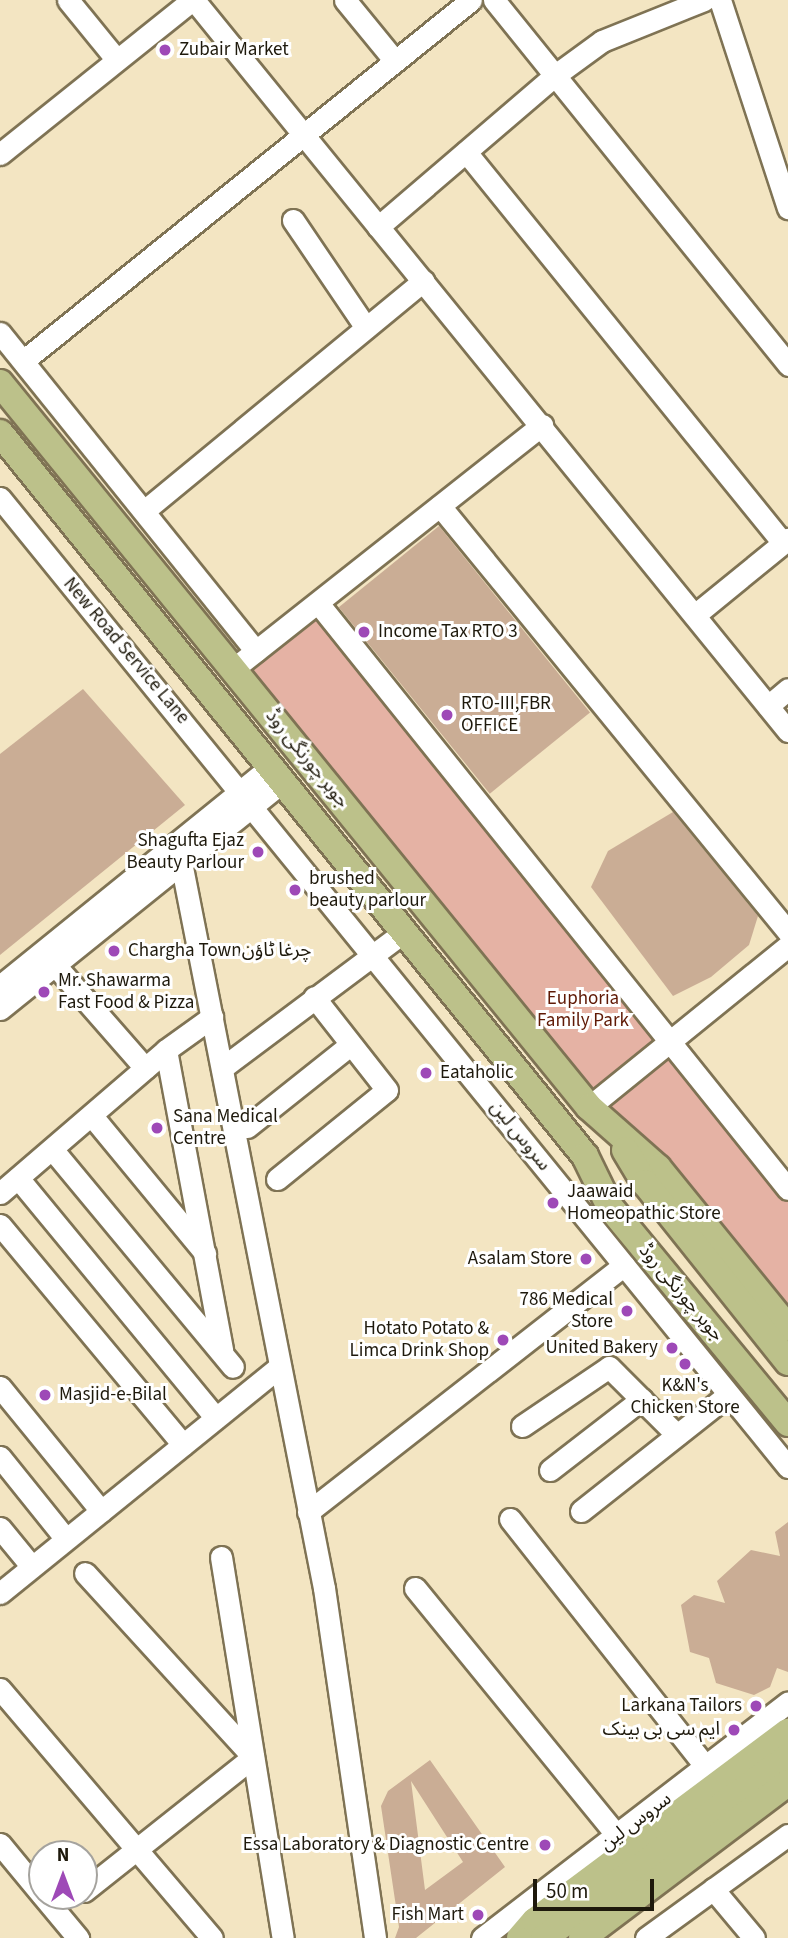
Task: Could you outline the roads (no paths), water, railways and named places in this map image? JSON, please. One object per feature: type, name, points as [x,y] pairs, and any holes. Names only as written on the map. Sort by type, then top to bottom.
[{"type":"main road","name":"جوہر چورنگی روڈ","points":[[0,383],[589,1107],[615,1134],[658,1168],[788,1328]]},
{"type":"main road","points":[[7,441],[38,431]]},
{"type":"main road","name":"جوہر چورنگی روڈ","points":[[7,441],[401,934],[585,1156],[626,1198],[788,1394]]},
{"type":"main road","points":[[40,483],[64,462]]},
{"type":"main road","name":"جوہر چورنگی روڈ","points":[[615,1134],[645,1184],[788,1362]]},
{"type":"main road","name":"جوہر چورنگی روڈ","points":[[585,1156],[610,1207],[788,1423]]},
{"type":"main road","points":[[520,1938],[535,1921],[788,1732]]},
{"type":"main road","points":[[546,1937],[788,1757]]},
{"type":"main road","points":[[582,1938],[788,1783]]},
{"type":"main road","points":[[612,1938],[788,1798]]},
{"type":"street","points":[[68,0],[117,60]]},
{"type":"street","points":[[0,154],[193,0],[696,614],[788,731]]},
{"type":"street","points":[[345,0],[395,61]]},
{"type":"street","points":[[23,361],[471,0]]},
{"type":"street","points":[[494,0],[788,365]]},
{"type":"street","points":[[378,227],[554,76],[602,41],[704,0]]},
{"type":"street","points":[[720,0],[788,208]]},
{"type":"street","points":[[466,152],[785,541],[696,614]]},
{"type":"street","points":[[293,220],[366,328]]},
{"type":"street","points":[[144,511],[423,281]]},
{"type":"street","points":[[0,332],[256,652]]},
{"type":"street","points":[[233,669],[542,425]]},
{"type":"street","name":"New Road Service Lane","points":[[0,498],[247,797]]},
{"type":"street","points":[[440,506],[788,932]]},
{"type":"street","points":[[318,603],[788,1189]]},
{"type":"street","points":[[768,706],[788,690]]},
{"type":"street","points":[[0,1009],[49,958],[275,776]]},
{"type":"street","points":[[0,986],[49,958],[181,862],[247,797]]},
{"type":"street","name":"سروس لین","points":[[247,797],[788,1467]]},
{"type":"street","points":[[181,862],[331,1628],[375,1938]]},
{"type":"street","points":[[222,1068],[372,953],[401,934]]},
{"type":"street","points":[[589,1107],[671,1044],[788,946]]},
{"type":"street","points":[[49,958],[145,1068]]},
{"type":"street","points":[[277,1179],[387,1090],[349,1046],[314,998]]},
{"type":"street","points":[[212,1017],[166,1050],[92,1116],[6,1185],[216,1418]]},
{"type":"street","points":[[247,1127],[349,1046]]},
{"type":"street","points":[[52,1149],[227,1358],[166,1050]]},
{"type":"street","points":[[92,1116],[206,1254]]},
{"type":"street","points":[[0,1225],[183,1445]]},
{"type":"street","points":[[308,1512],[624,1265]]},
{"type":"street","points":[[0,1593],[279,1367]]},
{"type":"street","points":[[523,1426],[605,1368],[613,1368],[677,1435]]},
{"type":"street","points":[[0,1387],[101,1511]]},
{"type":"street","points":[[581,1511],[728,1395]]},
{"type":"street","points":[[550,1470],[642,1399]]},
{"type":"street","points":[[0,1457],[66,1539]]},
{"type":"street","points":[[510,1519],[707,1768]]},
{"type":"street","points":[[0,1528],[32,1567]]},
{"type":"street","points":[[221,1557],[283,1938]]},
{"type":"street","points":[[85,1573],[253,1757]]},
{"type":"street","points":[[415,1588],[617,1836]]},
{"type":"street","points":[[0,1689],[212,1938]]},
{"type":"street","name":"سروس لین","points":[[482,1938],[707,1768],[788,1702]]},
{"type":"street","points":[[98,1880],[253,1757]]},
{"type":"street","points":[[646,1938],[788,1835]]},
{"type":"street","points":[[0,1844],[8,1870],[28,1884]]},
{"type":"street","points":[[713,1889],[754,1938]]},
{"type":"street","points":[[55,1910],[78,1938]]},
{"type":"street","points":[[57,1913],[61,1910]]},
{"type":"place","name":"Zubair Market","points":[[165,50]]},
{"type":"place","name":"Income Tax RTO 3","points":[[364,632]]},
{"type":"place","name":"RTO-III,FBR OFFICE","points":[[447,715]]},
{"type":"place","name":"Shagufta Ejaz Beauty Parlour","points":[[258,852]]},
{"type":"place","name":"brushed beauty parlour","points":[[295,890]]},
{"type":"place","name":"Chargha Townچرغا ٹاؤن","points":[[114,951]]},
{"type":"place","name":"Mr. Shawarma Fast Food & Pizza","points":[[44,992]]},
{"type":"place","name":"Eataholic","points":[[426,1073]]},
{"type":"place","name":"Sana Medical Centre","points":[[157,1128]]},
{"type":"place","name":"Jaawaid Homeopathic Store","points":[[553,1203]]},
{"type":"place","name":"Asalam Store","points":[[586,1259]]},
{"type":"place","name":"786 Medical Store","points":[[627,1311]]},
{"type":"place","name":"Hotato Potato & Limca Drink Shop","points":[[503,1340]]},
{"type":"place","name":"United Bakery","points":[[672,1348]]},
{"type":"place","name":"K&N's Chicken Store","points":[[685,1364]]},
{"type":"place","name":"Masjid-e-Bilal","points":[[45,1395]]},
{"type":"place","name":"Larkana Tailors","points":[[756,1706]]},
{"type":"place","name":"ایم سی بی بینک","points":[[734,1730]]},
{"type":"place","name":"Essa Laboratory & Diagnostic Centre","points":[[545,1845]]},
{"type":"place","name":"Fish Mart","points":[[478,1915]]},
{"type":"park label","name":"Euphoria Family Park","points":[[583,1010]]}]
